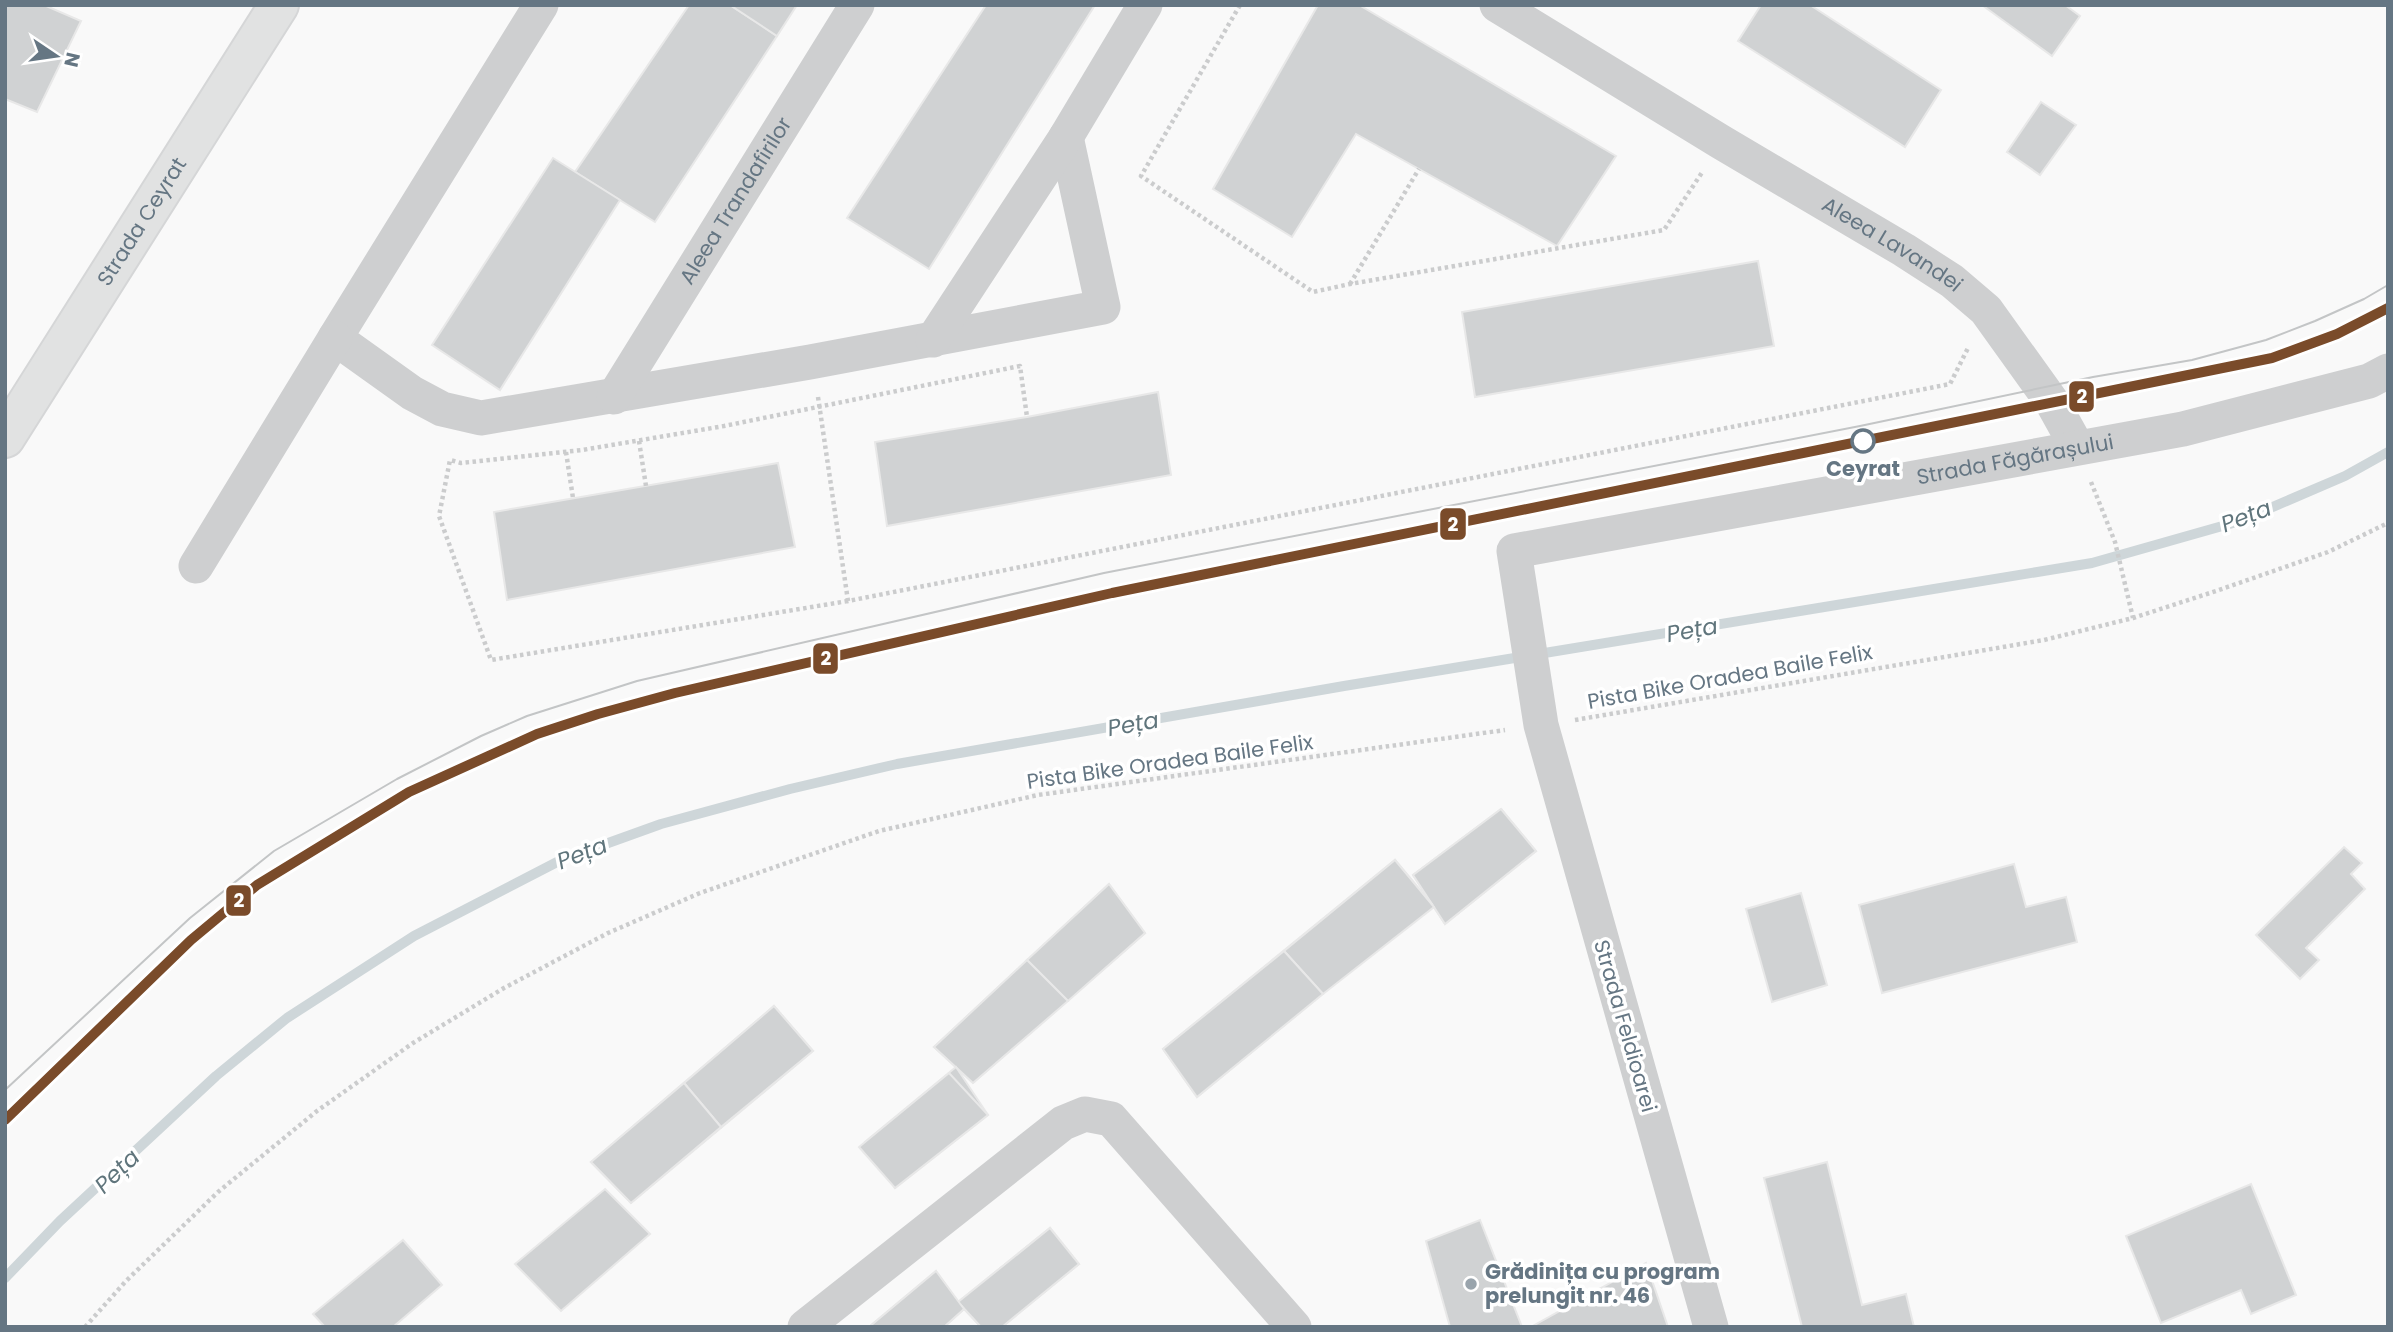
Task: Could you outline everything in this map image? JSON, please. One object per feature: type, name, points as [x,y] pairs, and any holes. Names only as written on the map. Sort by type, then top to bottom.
[{"type":"main road","name":"Strada Ceyrat","points":[[5,438],[279,5]]},
{"type":"street","points":[[196,566],[541,5]]},
{"type":"street","name":"Aleea Trandafirilor","points":[[614,397],[857,5]]},
{"type":"street","points":[[933,340],[1066,137],[1145,5]]},
{"type":"street","name":"Aleea Lavandei","points":[[1497,5],[1952,281],[1986,310],[2052,402],[2077,447]]},
{"type":"street","points":[[335,338],[412,393],[442,409],[481,418],[614,397],[1103,307],[1066,137]]},
{"type":"street","name":"Strada Făgărașului","points":[[1516,560],[2077,447],[2183,429],[2369,381],[2388,371]]},
{"type":"street","name":"Strada Feldioarei","points":[[1516,560],[1540,718],[1711,1327]]},
{"type":"street","points":[[805,1327],[1063,1123],[1085,1114],[1111,1119],[1294,1327]]},
{"type":"path","points":[[1240,5],[1141,176],[1313,292],[1664,230],[1721,142]]},
{"type":"path","points":[[1350,284],[1419,169]]},
{"type":"path","points":[[1027,417],[1020,366],[639,441],[461,463],[450,460],[439,516],[491,660],[848,601],[1950,384],[1986,310]]},
{"type":"path","points":[[810,362],[820,407],[848,601]]},
{"type":"path","points":[[639,441],[646,486]]},
{"type":"path","points":[[2077,447],[2115,542],[2133,618]]},
{"type":"path","points":[[566,452],[573,498]]},
{"type":"path","name":"Pista Bike Oradea Baile Felix","points":[[85,1327],[126,1281],[218,1192],[317,1111],[392,1058],[504,988],[608,933],[700,892],[879,831],[1038,795],[2044,640],[2133,618],[2328,552],[2388,523]]},
{"type":"building","points":[[5,5],[44,5],[81,21],[37,112],[5,99]]},
{"type":"building","points":[[689,5],[730,5],[777,36],[655,222],[575,172]]},
{"type":"building","points":[[730,5],[797,5],[777,36]]},
{"type":"building","points":[[986,5],[1095,5],[929,269],[847,218]]},
{"type":"building","points":[[1318,5],[1359,5],[1616,156],[1557,246],[1356,134],[1292,237],[1213,189]]},
{"type":"building","points":[[1761,5],[1810,5],[1941,90],[1905,147],[1738,41]]},
{"type":"building","points":[[1982,5],[2065,5],[2080,16],[2052,56]]},
{"type":"building","points":[[2041,102],[2076,125],[2040,175],[2007,152]]},
{"type":"building","points":[[553,158],[620,200],[500,390],[432,345]]},
{"type":"building","points":[[1758,261],[1774,346],[1475,397],[1462,312]]},
{"type":"building","points":[[1158,392],[1171,475],[887,526],[875,442]]},
{"type":"building","points":[[778,463],[795,547],[507,600],[494,512]]},
{"type":"building","points":[[1501,809],[1536,851],[1445,924],[1413,875]]},
{"type":"building","points":[[1501,809],[1536,851],[1445,924],[1413,875]]},
{"type":"building","points":[[2344,847],[2362,863],[2351,874],[2365,889],[2306,948],[2319,960],[2300,979],[2256,935]]},
{"type":"building","points":[[1395,860],[1432,904],[1197,1097],[1163,1049]]},
{"type":"building","points":[[1395,860],[1434,907],[1323,994],[1284,951]]},
{"type":"building","points":[[2014,864],[2026,907],[2066,897],[2077,942],[1882,993],[1859,905]]},
{"type":"building","points":[[1109,884],[1145,933],[973,1083],[934,1047]]},
{"type":"building","points":[[1109,884],[1145,933],[1068,1001],[1027,960]]},
{"type":"building","points":[[1801,893],[1827,985],[1772,1002],[1746,909]]},
{"type":"building","points":[[1284,951],[1323,994],[1197,1097],[1163,1049]]},
{"type":"building","points":[[1027,960],[1068,1001],[973,1083],[934,1047]]},
{"type":"building","points":[[774,1006],[813,1051],[631,1203],[591,1162]]},
{"type":"building","points":[[774,1006],[813,1051],[721,1127],[684,1083]]},
{"type":"building","points":[[956,1067],[988,1115],[895,1188],[865,1142]]},
{"type":"building","points":[[949,1073],[988,1115],[895,1188],[859,1147]]},
{"type":"building","points":[[684,1083],[721,1127],[631,1203],[591,1162]]},
{"type":"building","points":[[1827,1162],[1862,1305],[1906,1294],[1914,1327],[1802,1327],[1764,1178]]},
{"type":"building","points":[[2251,1184],[2296,1295],[2251,1314],[2241,1290],[2161,1323],[2126,1236]]},
{"type":"building","points":[[605,1189],[650,1234],[561,1311],[515,1264]]},
{"type":"building","name":"Grădinița cu program prelungit nr. 46","points":[[1480,1220],[1522,1327],[1450,1327],[1426,1241]]},
{"type":"building","points":[[1050,1228],[1079,1264],[1002,1327],[981,1327],[964,1309],[944,1327],[869,1327],[936,1271],[958,1302]]},
{"type":"building","points":[[1050,1228],[1079,1264],[1002,1327],[981,1327],[958,1302]]},
{"type":"building","points":[[403,1240],[442,1285],[393,1327],[325,1327],[313,1314]]},
{"type":"building","name":"Grădinița cu program prelungit nr. 46","points":[[1646,1263],[1668,1327],[1531,1327]]},
{"type":"building","points":[[936,1271],[964,1309],[944,1327],[869,1327]]},
{"type":"waterway","name":"Peța","points":[[5,1278],[60,1221],[216,1076],[287,1018],[414,936],[561,860],[661,824],[790,789],[897,764],[1344,686],[2092,563],[2240,521],[2345,476],[2388,452]]},
{"type":"tram line","points":[[5,1090],[190,918],[274,851],[397,779],[527,716],[637,681],[1104,573],[1860,426],[2093,377],[2192,360],[2266,340],[2364,299],[2388,285]]},
{"type":"transit line","name":"2","points":[[5,1120],[191,940],[257,885],[409,792],[537,734],[675,693],[1112,593],[2272,358],[2337,334],[2388,308]]},
{"type":"place","name":"Ceyrat","points":[[1863,441]]},
{"type":"place","name":"Grădinița cu program prelungit nr. 46","points":[[1471,1284]]}]
